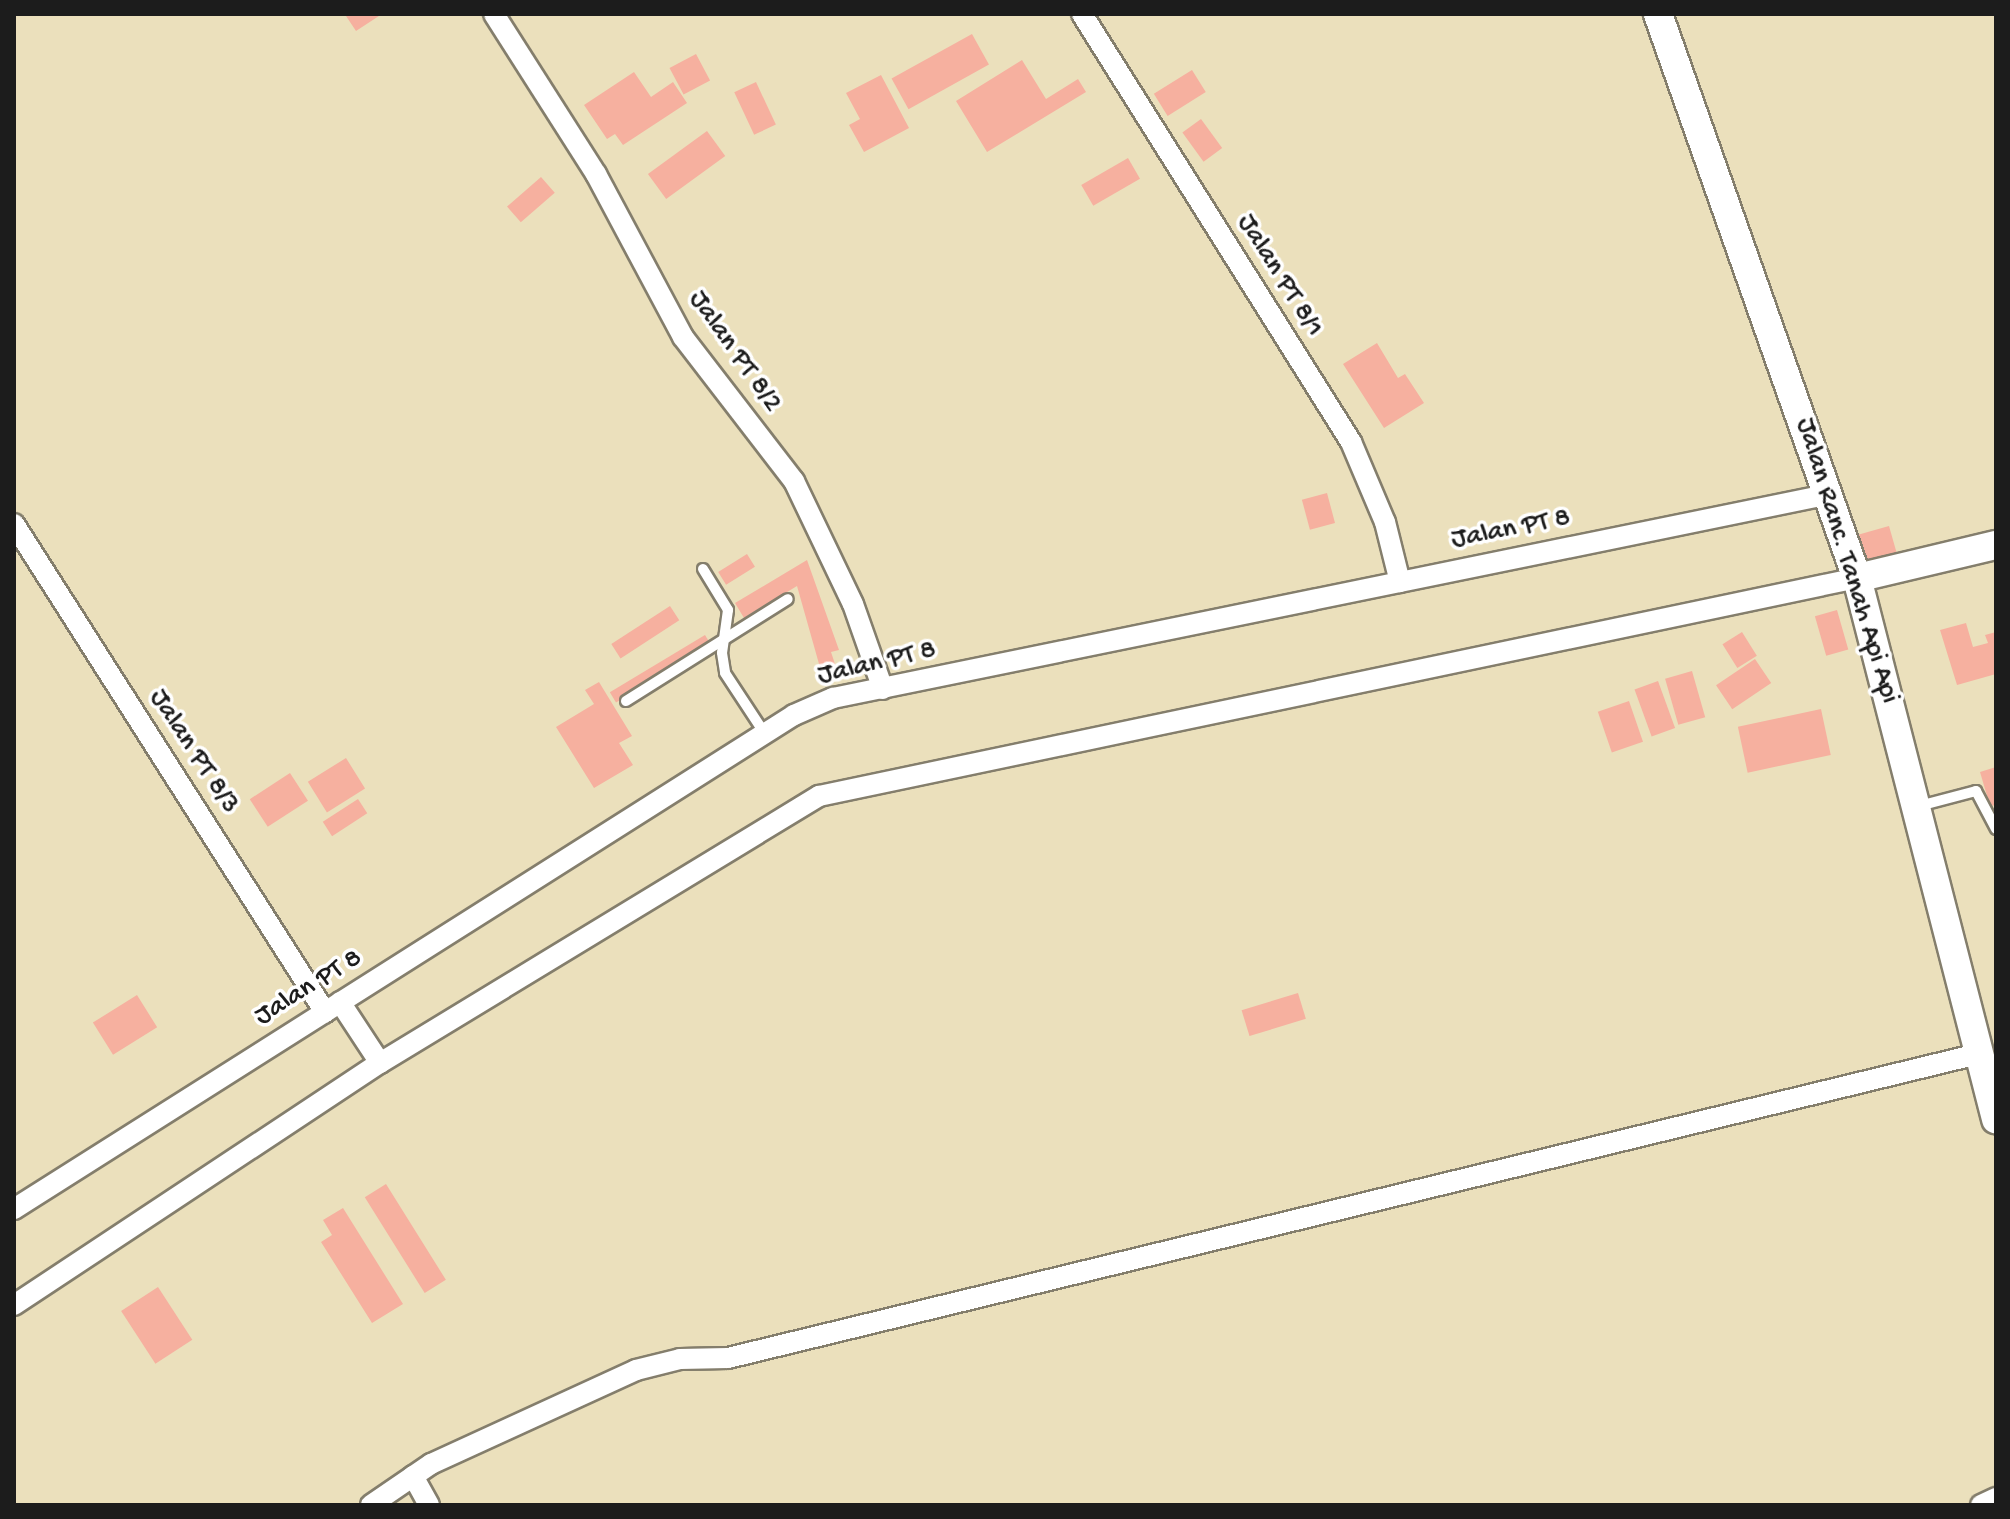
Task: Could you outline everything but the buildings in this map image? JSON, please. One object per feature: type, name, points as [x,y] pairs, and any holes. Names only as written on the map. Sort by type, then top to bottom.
[{"type":"street","name":"Jalan PT 8/2","points":[[494,14],[599,178],[683,337],[794,481],[853,604],[883,689]]},
{"type":"street","name":"Jalan PT 8/1","points":[[1082,14],[1351,442],[1385,522],[1400,582]]},
{"type":"street","name":"Jalan Ranc. Tanah Api Api","points":[[1658,14],[1830,494],[1857,578],[1982,1053],[1996,1119]]},
{"type":"street","name":"Jalan PT 8","points":[[14,1209],[338,1010],[765,734],[833,698],[1830,494]]},
{"type":"street","name":"Jalan PT 8/3","points":[[14,524],[338,1010],[375,1056]]},
{"type":"street","points":[[14,1305],[375,1056],[819,796],[1857,578],[1996,545]]},
{"type":"street","points":[[371,1505],[413,1476],[636,1370],[680,1359],[728,1358],[1982,1053]]},
{"type":"street","points":[[413,1476],[429,1505]]},
{"type":"street","points":[[1981,1505],[1996,1498]]},
{"type":"lane","points":[[703,569],[728,610],[727,638],[722,653],[725,673],[765,734]]},
{"type":"lane","points":[[626,701],[788,599]]},
{"type":"lane","points":[[1917,807],[1976,791],[1996,829]]}]
